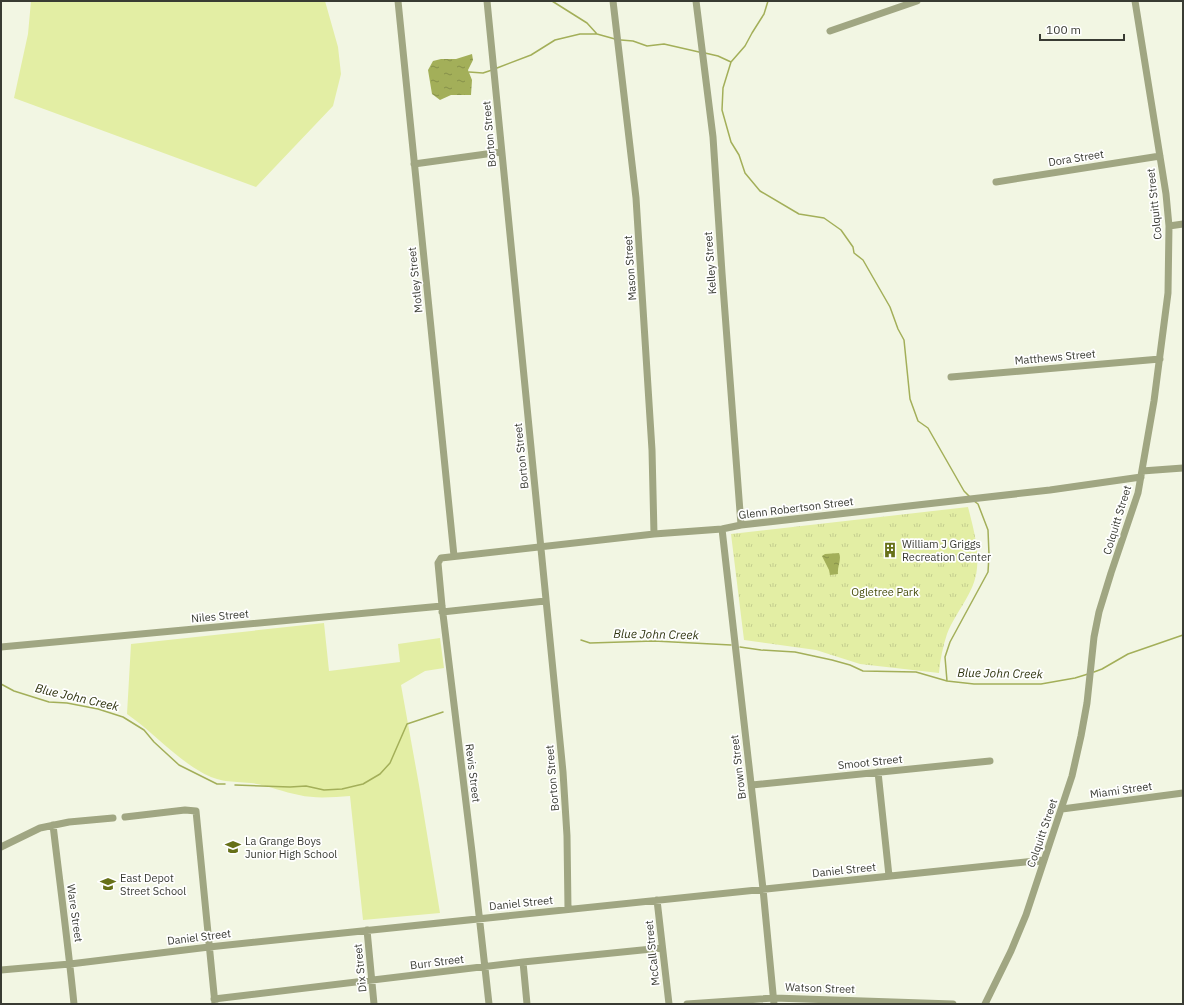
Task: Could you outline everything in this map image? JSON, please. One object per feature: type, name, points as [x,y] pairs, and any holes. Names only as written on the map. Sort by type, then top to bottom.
[{"type":"street","name":"Motley Street","points":[[398,1],[454,556]]},
{"type":"street","name":"Borton Street","points":[[487,1],[563,772],[567,836],[568,909]]},
{"type":"street","name":"Mason Street","points":[[613,1],[636,198],[652,450],[654,534]]},
{"type":"street","name":"Kelley Street","points":[[696,1],[713,137],[741,525]]},
{"type":"street","points":[[830,31],[917,1]]},
{"type":"street","name":"Colquitt Street","points":[[984,1004],[1011,951],[1020,929],[1072,776],[1087,703],[1091,659],[1100,612],[1111,573],[1133,510],[1154,402],[1168,293],[1169,226],[1166,194],[1135,1]]},
{"type":"street","points":[[414,164],[501,152]]},
{"type":"street","name":"Dora Street","points":[[996,182],[1160,156]]},
{"type":"street","points":[[1169,226],[1183,224]]},
{"type":"street","name":"Matthews Street","points":[[951,377],[1160,359]]},
{"type":"street","name":"Glenn Robertson Street","points":[[454,556],[722,528],[1050,490],[1183,468]]},
{"type":"street","name":"Brown Street","points":[[722,528],[752,785],[774,1001]]},
{"type":"street","name":"Revis Street","points":[[454,556],[441,558],[438,563],[442,609],[489,1004]]},
{"type":"street","name":"Niles Street","points":[[1,647],[546,601]]},
{"type":"street","name":"Smoot Street","points":[[752,785],[990,761]]},
{"type":"street","points":[[878,772],[889,876]]},
{"type":"street","name":"Miami Street","points":[[1062,809],[1183,793]]},
{"type":"street","points":[[125,817],[185,810],[196,812],[215,1002]]},
{"type":"street","points":[[1,847],[40,828],[53,825],[113,818]]},
{"type":"street","name":"Ware Street","points":[[53,825],[74,1004]]},
{"type":"street","name":"Daniel Street","points":[[1,970],[70,964],[367,930],[1044,860]]},
{"type":"street","name":"McCall Street","points":[[657,900],[669,1004]]},
{"type":"street","name":"Dix Street","points":[[367,930],[374,1004]]},
{"type":"street","name":"Burr Street","points":[[215,1002],[372,980],[523,962],[662,948]]},
{"type":"street","points":[[523,962],[527,1004]]},
{"type":"street","name":"Watson Street","points":[[687,1004],[774,1001],[953,1004]]},
{"type":"green space","points":[[31,1],[325,1],[338,47],[341,74],[333,106],[256,187],[14,98],[28,34]]},
{"type":"green space","name":"Ogletree Park","points":[[968,507],[976,545],[976,577],[969,594],[947,634],[939,673],[860,664],[816,650],[744,640],[731,534]]},
{"type":"green space","points":[[324,623],[329,671],[400,662],[398,644],[440,638],[444,668],[425,671],[401,685],[440,913],[363,920],[350,796],[312,797],[293,794],[257,784],[226,781],[208,776],[181,759],[146,728],[127,714],[131,644]]},
{"type":"water","points":[[472,54],[473,60],[468,70],[472,80],[471,95],[451,95],[440,100],[432,94],[428,70],[433,61],[441,59],[456,59]]},
{"type":"water","points":[[839,553],[840,558],[838,574],[830,575],[822,556],[825,554]]},
{"type":"waterway","points":[[552,1],[587,23],[597,34]]},
{"type":"waterway","points":[[768,1],[764,14],[745,46],[731,62],[723,88],[722,110],[731,142],[739,155],[745,173],[760,191],[799,214],[824,218],[841,230],[853,247],[854,253],[863,260],[890,307],[898,329],[904,340],[910,399],[918,421],[928,428],[964,491],[970,497]]},
{"type":"waterway","points":[[497,68],[531,55],[555,40],[580,34],[597,34],[615,39]]},
{"type":"waterway","points":[[621,40],[633,41],[647,46],[664,44],[699,52]]},
{"type":"waterway","points":[[705,53],[718,56],[731,62]]},
{"type":"waterway","points":[[469,72],[483,73],[492,70]]},
{"type":"waterway","points":[[947,681],[945,657],[950,642],[988,572],[988,530],[978,504],[974,501]]},
{"type":"waterway","name":"Blue John Creek","points":[[1094,672],[1128,654],[1183,635]]},
{"type":"waterway","name":"Blue John Creek","points":[[581,640],[590,643],[654,641],[731,645]]},
{"type":"waterway","name":"Blue John Creek","points":[[740,647],[795,652],[850,665],[863,671],[916,672],[947,681],[974,684],[1041,684],[1075,678],[1088,674]]},
{"type":"waterway","name":"Blue John Creek","points":[[1,684],[14,691],[49,702],[67,703],[98,709],[123,717],[144,730],[154,742],[179,765],[217,784],[225,784]]},
{"type":"waterway","name":"Blue John Creek","points":[[235,785],[290,787],[306,786],[324,790],[342,789],[363,784],[380,774],[390,763],[407,724],[443,712]]},
{"type":"place","name":"William J Griggs Recreation Center","points":[[890,550]]},
{"type":"place","name":"La Grange Boys Junior High School","points":[[233,847]]},
{"type":"place","name":"East Depot Street School","points":[[108,884]]}]
